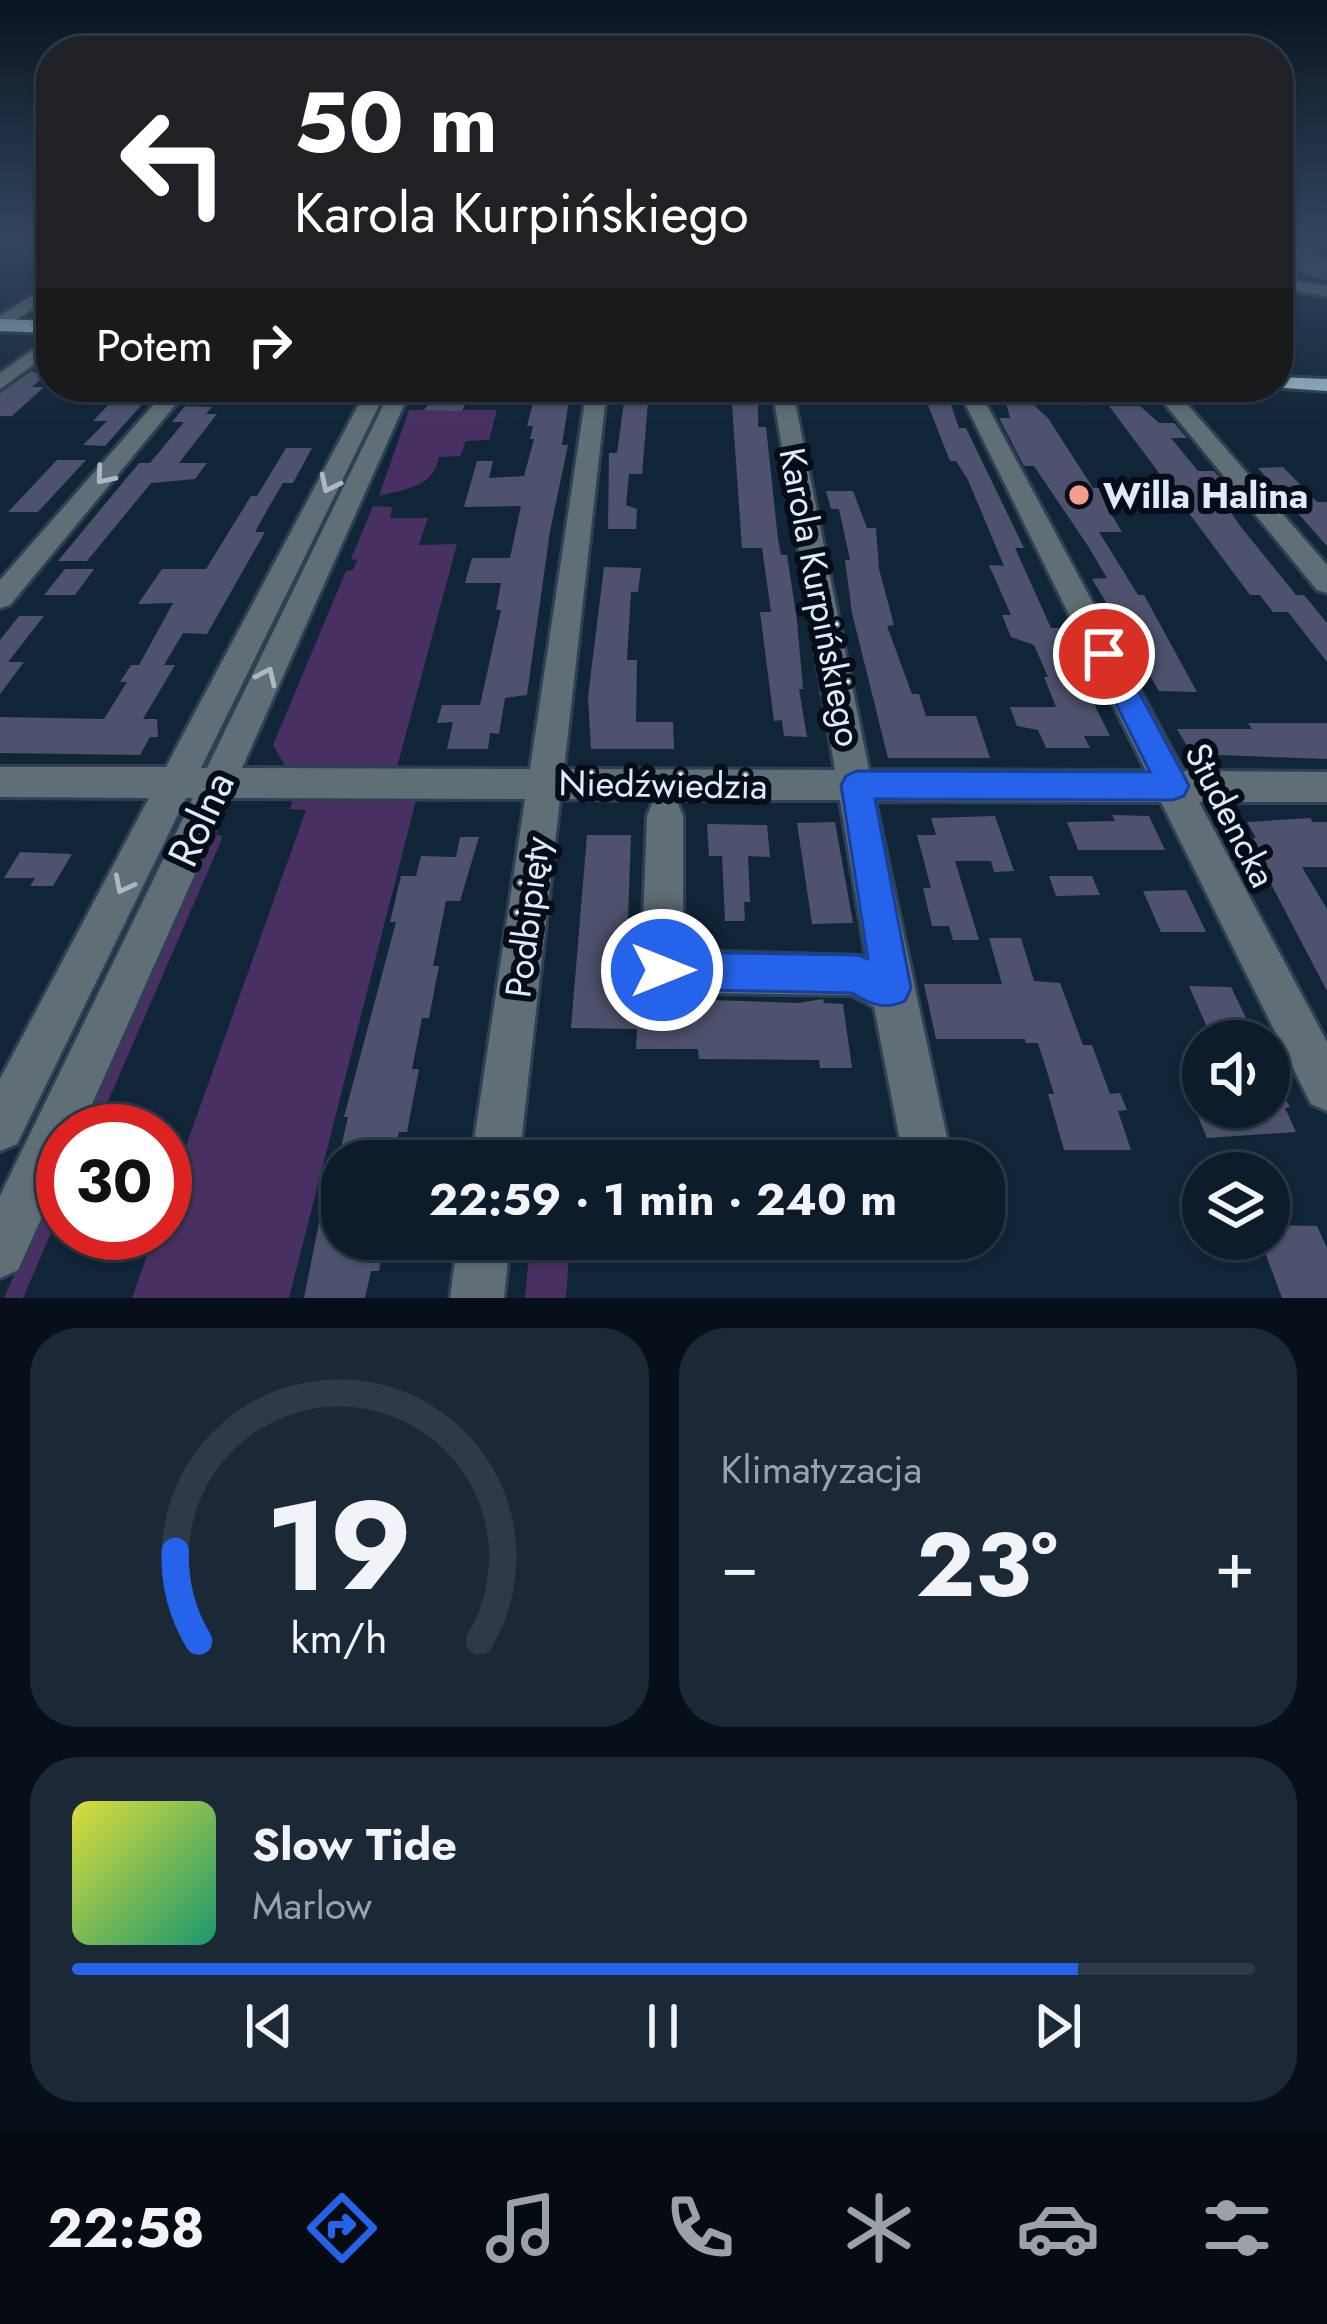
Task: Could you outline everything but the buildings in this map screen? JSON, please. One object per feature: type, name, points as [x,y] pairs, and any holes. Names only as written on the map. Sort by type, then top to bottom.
[{"type":"main road","points":[[0,325],[36,326]]},
{"type":"main road","points":[[0,336],[36,339]]},
{"type":"main road","points":[[1293,369],[1327,370]]},
{"type":"main road","points":[[1293,384],[1327,385]]},
{"type":"street","points":[[0,325],[33,302]]},
{"type":"street","points":[[0,383],[36,353]]},
{"type":"street","points":[[0,598],[167,402]]},
{"type":"street","name":"Rolna","points":[[0,1127],[370,402]]},
{"type":"street","name":"Rolna","points":[[0,1252],[395,402]]},
{"type":"street","name":"Podbipięty","points":[[498,1140],[595,402]]},
{"type":"street","name":"Karola Kurpińskiego","points":[[785,402],[924,1140]]},
{"type":"street","name":"Studencka","points":[[975,402],[1327,1088]]},
{"type":"street","points":[[1174,402],[1327,583]]},
{"type":"street","name":"Niedźwiedzia","points":[[0,782],[1327,787]]},
{"type":"street","points":[[665,816],[645,971],[858,974],[877,986],[892,988]]},
{"type":"street","points":[[477,1298],[482,1260]]},
{"type":"shaded area","points":[[409,410],[497,410],[489,440],[466,441],[460,456],[439,457],[425,481],[379,496]]},
{"type":"shaded area","points":[[373,506],[392,507],[390,518],[428,518],[419,545],[457,544],[397,767],[286,767],[273,745],[346,571],[353,570],[357,560],[351,559]]},
{"type":"shaded area","points":[[293,799],[416,800],[329,1140],[321,1140],[321,1173],[289,1298],[132,1298],[145,1260],[192,1260],[192,1129],[306,810],[290,809]]},
{"type":"shaded area","points":[[211,835],[221,835],[107,1104],[90,1104]]},
{"type":"shaded area","points":[[36,1226],[39,1260],[23,1298],[4,1298]]},
{"type":"shaded area","points":[[529,1260],[569,1260],[566,1298],[525,1298]]},
{"type":"place","name":"Willa Halina","points":[[1079,495]]},
{"type":"route","points":[[662,970],[858,974],[877,986],[892,988],[857,785],[1173,786],[1104,654]]}]
